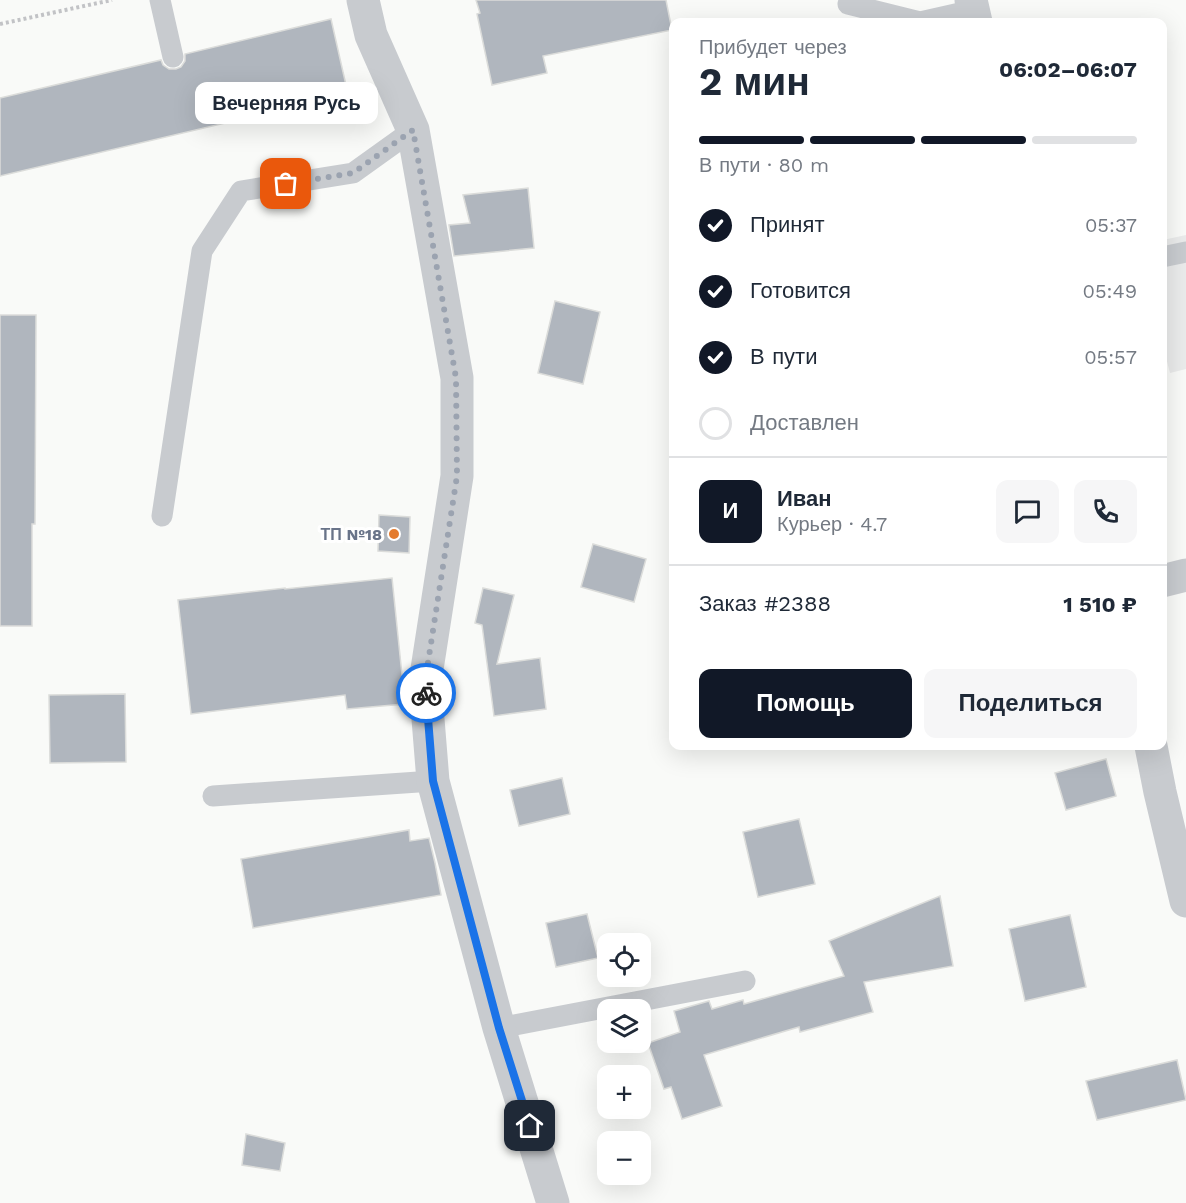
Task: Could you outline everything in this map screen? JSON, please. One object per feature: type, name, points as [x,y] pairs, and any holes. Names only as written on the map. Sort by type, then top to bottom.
[{"type":"street","points":[[363,0],[372,35],[413,130],[456,378],[457,476],[425,682],[433,781],[499,1028],[553,1203]]},
{"type":"street","points":[[1167,580],[1186,575]]},
{"type":"street","points":[[1153,750],[1160,792],[1186,900]]},
{"type":"lane","points":[[160,0],[173,57]]},
{"type":"lane","points":[[848,4],[904,18]]},
{"type":"lane","points":[[940,18],[974,11]]},
{"type":"lane","points":[[162,516],[202,251],[208,241],[241,191],[353,173],[413,130]]},
{"type":"lane","points":[[1167,256],[1186,252]]},
{"type":"lane","points":[[213,796],[433,781]]},
{"type":"lane","points":[[499,1028],[745,981]]},
{"type":"path","points":[[0,24],[112,0]]},
{"type":"shaded area","points":[[1186,235],[1186,369],[1170,373],[1167,361],[1167,239]]},
{"type":"building","points":[[476,0],[666,0],[670,18],[669,31],[543,56],[547,73],[492,85],[477,14],[480,13]]},
{"type":"building","points":[[331,19],[348,94],[0,176],[0,98],[161,60],[163,65],[169,69],[176,69],[181,67],[185,61],[185,54]]},
{"type":"building","points":[[528,188],[534,248],[454,256],[449,225],[470,223],[463,195]]},
{"type":"building","points":[[555,301],[600,312],[583,384],[538,373]]},
{"type":"building","points":[[0,315],[36,315],[32,626],[0,626]]},
{"type":"building","name":"ТП №18","points":[[379,515],[410,517],[409,553],[378,551]]},
{"type":"building","points":[[593,544],[646,559],[634,602],[581,587]]},
{"type":"building","points":[[392,578],[405,704],[347,709],[345,695],[191,714],[178,600]]},
{"type":"building","points":[[483,588],[514,595],[497,664],[540,658],[546,709],[494,716],[482,625],[475,623]]},
{"type":"building","points":[[125,694],[126,762],[50,763],[49,695]]},
{"type":"building","points":[[1106,759],[1116,796],[1066,810],[1055,773]]},
{"type":"building","points":[[562,778],[570,814],[519,826],[510,790]]},
{"type":"building","points":[[799,819],[815,884],[758,897],[743,832]]},
{"type":"building","points":[[409,830],[410,841],[429,838],[441,895],[253,928],[241,859]]},
{"type":"building","points":[[940,896],[953,966],[864,982],[873,1012],[800,1032],[799,1027],[704,1055],[722,1106],[682,1119],[671,1087],[664,1089],[651,1052],[651,1042],[680,1032],[674,1011],[709,1001],[712,1009],[743,1000],[744,1004],[844,976],[829,941]]},
{"type":"building","points":[[587,914],[597,958],[556,967],[546,923]]},
{"type":"building","points":[[1070,915],[1086,987],[1025,1001],[1009,929]]},
{"type":"building","points":[[1177,1060],[1186,1100],[1097,1120],[1086,1081]]},
{"type":"building","points":[[246,1134],[285,1143],[280,1171],[242,1165]]},
{"type":"way so far","points":[[286,184],[353,173],[413,130],[456,378],[457,476],[425,682],[426,693]]},
{"type":"place","name":"Вечерняя Русь","points":[[286,184]]},
{"type":"place","name":"ТП №18","points":[[394,534]]},
{"type":"route","points":[[426,693],[433,781],[499,1028],[530,1126]]}]
